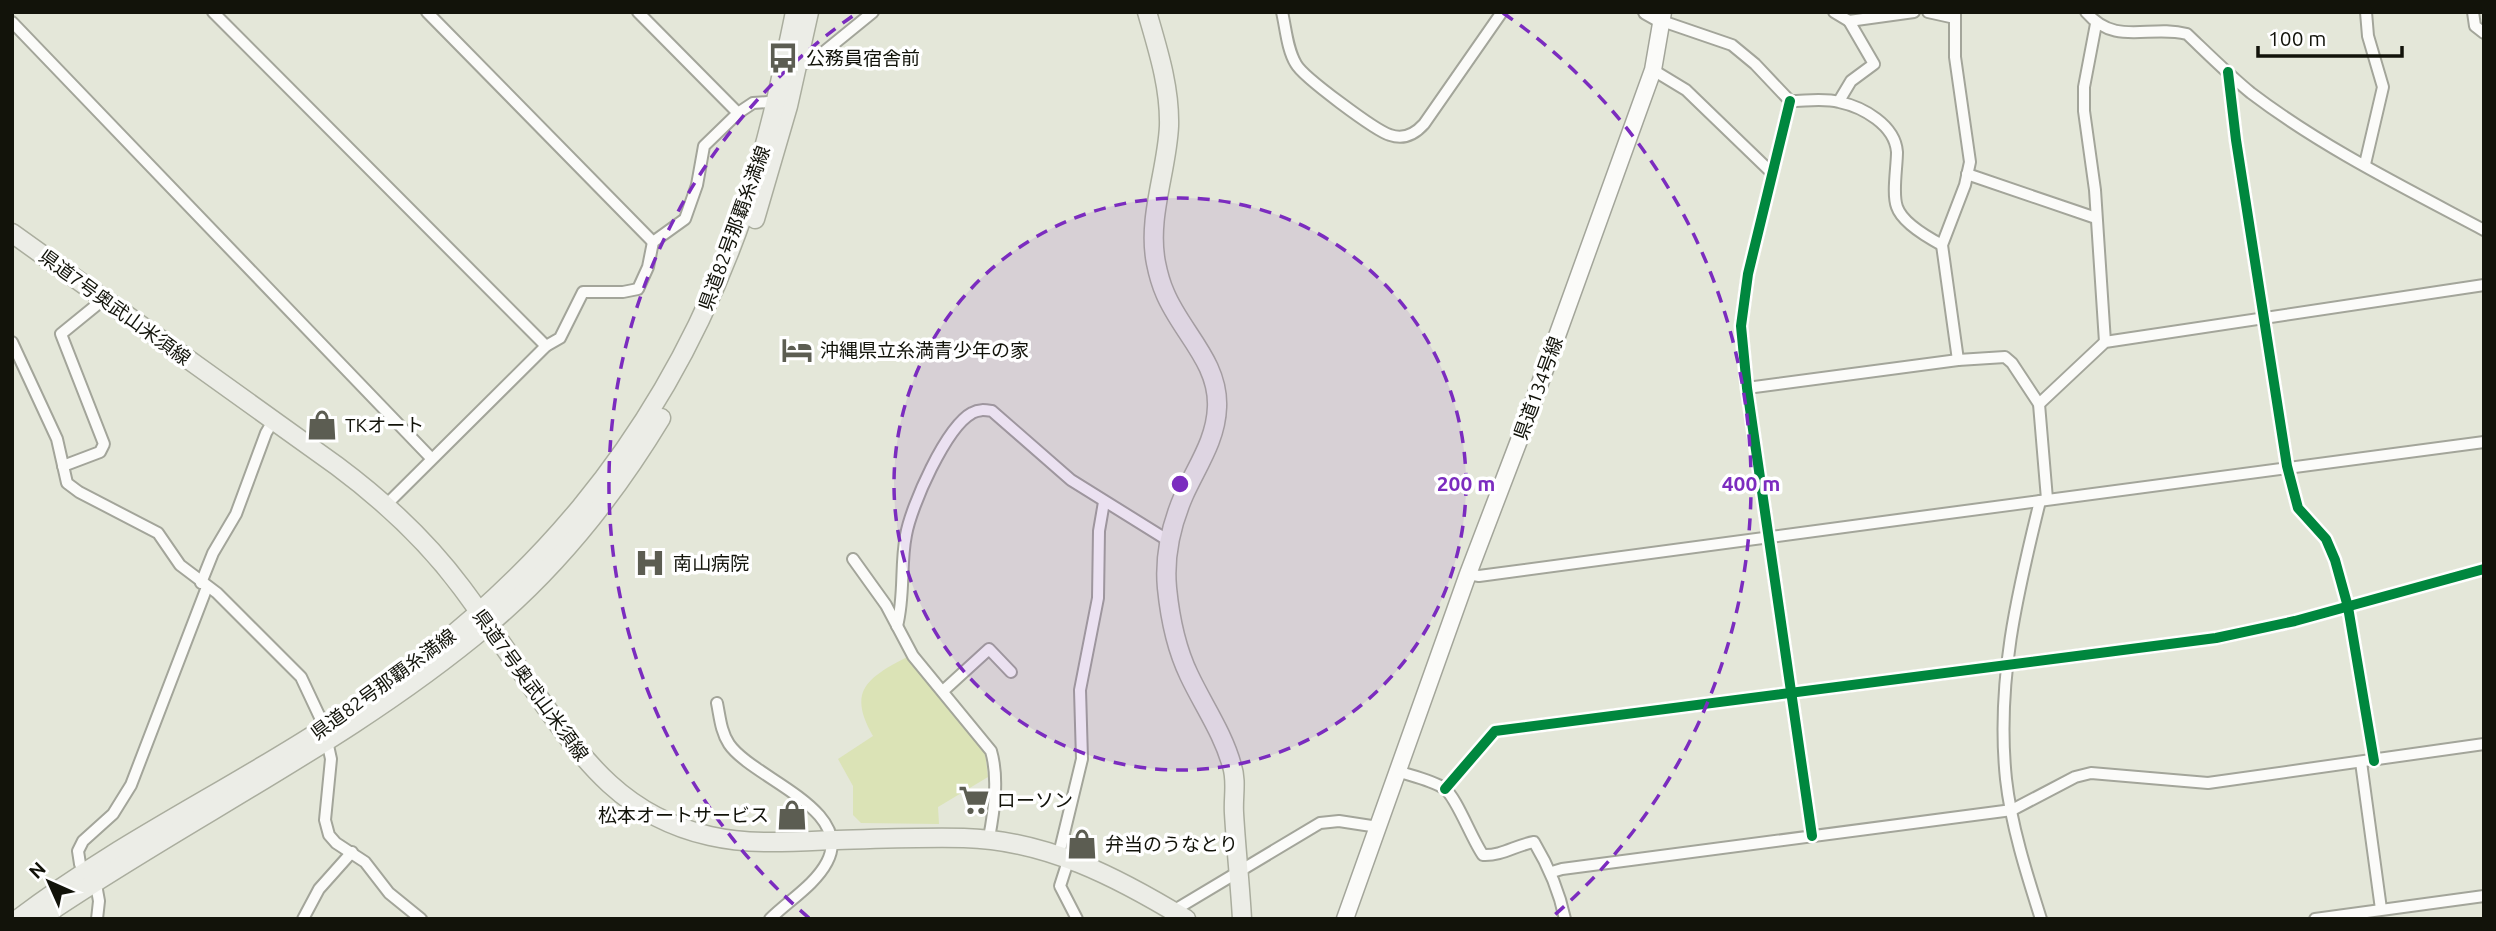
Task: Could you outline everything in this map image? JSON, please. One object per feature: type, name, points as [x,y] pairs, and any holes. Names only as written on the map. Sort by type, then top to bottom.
[{"type":"main road","name":"県道82号那覇糸満線","points":[[787,106],[796,12]]},
{"type":"main road","name":"県道82号那覇糸満線","points":[[18,919],[326,734],[388,684],[484,619],[548,546],[626,449],[664,391],[701,319],[733,245],[756,176],[787,106],[809,12]]},
{"type":"main road","points":[[1147,12],[1164,73],[1169,107],[1167,147],[1155,229],[1156,260],[1164,293],[1206,361],[1213,378],[1217,404],[1214,432],[1181,503],[1169,541],[1167,586],[1178,648],[1189,677],[1233,766],[1242,919]]},
{"type":"main road","name":"県道134号線","points":[[1345,919],[1653,69],[1663,16]]},
{"type":"main road","name":"県道7号奥武山米須線","points":[[12,233],[343,470],[386,505],[441,562],[587,763],[618,793],[644,810],[672,824],[724,839],[752,842],[989,838],[1064,856],[1110,876],[1179,915]]},
{"type":"main road","name":"県道82号那覇糸満線","points":[[39,919],[89,877]]},
{"type":"street","points":[[213,12],[546,346]]},
{"type":"street","points":[[427,12],[653,242]]},
{"type":"street","points":[[638,12],[738,113]]},
{"type":"street","points":[[797,66],[814,60],[873,12]]},
{"type":"street","points":[[1282,12],[1291,52],[1300,71],[1317,86],[1384,132],[1398,137],[1412,134],[1424,124],[1502,12]]},
{"type":"street","points":[[1646,12],[1663,16],[1732,45],[1755,64],[1790,101],[1839,101],[1883,124],[1894,139],[1897,149],[1896,205],[1902,216],[1942,245]]},
{"type":"street","points":[[1841,15],[1914,12]]},
{"type":"street","points":[[1928,12],[1955,15],[1955,57],[1970,148],[1968,174],[1942,245],[1958,360]]},
{"type":"street","points":[[2085,12],[2096,24],[2120,32],[2175,31],[2187,34],[2267,104],[2332,146],[2484,230]]},
{"type":"street","points":[[2365,164],[2383,87],[2368,36],[2366,12]]},
{"type":"street","points":[[2473,12],[2475,26],[2484,33]]},
{"type":"street","points":[[1839,101],[1851,81],[1874,64],[1841,15]]},
{"type":"street","points":[[12,22],[431,458]]},
{"type":"street","points":[[2096,24],[2084,99],[2095,190],[2105,342]]},
{"type":"street","points":[[1653,69],[1686,90],[1772,173]]},
{"type":"street","points":[[2228,72],[2287,466],[2298,508],[2326,539],[2335,560],[2348,607],[2374,761]]},
{"type":"street","points":[[1790,101],[1748,274],[1741,326],[1747,388],[1812,836]]},
{"type":"street","points":[[386,505],[546,346],[560,338],[583,292],[623,292],[638,289],[648,267],[653,242],[685,219],[697,185],[704,146],[738,113],[753,103],[787,106]]},
{"type":"street","points":[[1968,174],[2096,218]]},
{"type":"street","points":[[2039,404],[2105,342],[2484,285]]},
{"type":"street","points":[[63,466],[100,452],[104,444],[61,334],[104,299]]},
{"type":"street","points":[[12,342],[57,439],[67,483],[158,533],[180,565],[302,677],[326,734],[331,759],[326,828],[336,843],[365,862],[406,914],[421,919]]},
{"type":"street","points":[[1747,388],[1958,360],[2005,357],[2012,363],[2039,404],[2043,500],[2010,632],[2004,739],[2006,780],[2012,810],[2041,919]]},
{"type":"street","points":[[897,626],[902,606],[902,563],[910,517],[947,439],[972,413],[983,409],[992,411],[1057,469],[1104,502],[1169,541]]},
{"type":"street","points":[[97,919],[99,901],[78,857],[79,846],[113,814],[131,785],[214,553],[236,514],[273,421]]},
{"type":"street","points":[[1468,574],[1479,576],[1770,539],[2287,466],[2484,442]]},
{"type":"street","points":[[1077,919],[1060,887],[1082,759],[1080,690],[1098,598],[1098,531],[1104,502]]},
{"type":"street","points":[[853,559],[878,591],[913,656],[986,743],[994,761],[995,795],[989,838]]},
{"type":"street","points":[[1445,789],[1495,731],[2216,638],[2348,607],[2484,569]]},
{"type":"street","points":[[943,691],[989,649],[1011,672]]},
{"type":"street","points":[[717,703],[722,729],[730,746],[746,761],[813,809],[828,825],[832,840],[827,863],[816,877],[770,919]]},
{"type":"street","points":[[1552,872],[2012,810],[2032,801],[2054,786],[2091,773],[2208,783],[2484,744]]},
{"type":"street","points":[[2361,762],[2381,909]]},
{"type":"street","points":[[1397,771],[1445,789],[1483,855],[1500,854],[1521,844],[1534,842],[1552,872],[1565,919]]},
{"type":"street","points":[[1179,915],[1240,870],[1320,823],[1339,821],[1378,827]]},
{"type":"street","points":[[303,919],[319,889],[352,852]]},
{"type":"street","points":[[2315,919],[2354,916],[2381,909],[2484,896]]},
{"type":"green space","points":[[907,657],[985,751],[988,777],[938,807],[939,824],[861,823],[853,815],[853,786],[838,759],[873,736],[862,708],[865,688],[881,672]]},
{"type":"cycle path","points":[[2228,72],[2236,140],[2287,466],[2298,508],[2326,539],[2335,560],[2348,607],[2374,761]]},
{"type":"cycle path","points":[[1790,101],[1748,274],[1741,326],[1747,388],[1812,836]]},
{"type":"cycle path","points":[[1445,789],[1495,731],[2216,638],[2295,621],[2484,569]]},
{"type":"place","name":"公務員宿舎前","points":[[783,58]]},
{"type":"place","name":"沖縄県立糸満青少年の家","points":[[797,350]]},
{"type":"place","name":"TKオート","points":[[322,425]]},
{"type":"place","name":"南山病院","points":[[650,563]]},
{"type":"place","name":"ローソン","points":[[974,800]]},
{"type":"place","name":"松本オートサービス","points":[[792,815]]},
{"type":"place","name":"弁当のうなとり","points":[[1082,844]]}]
